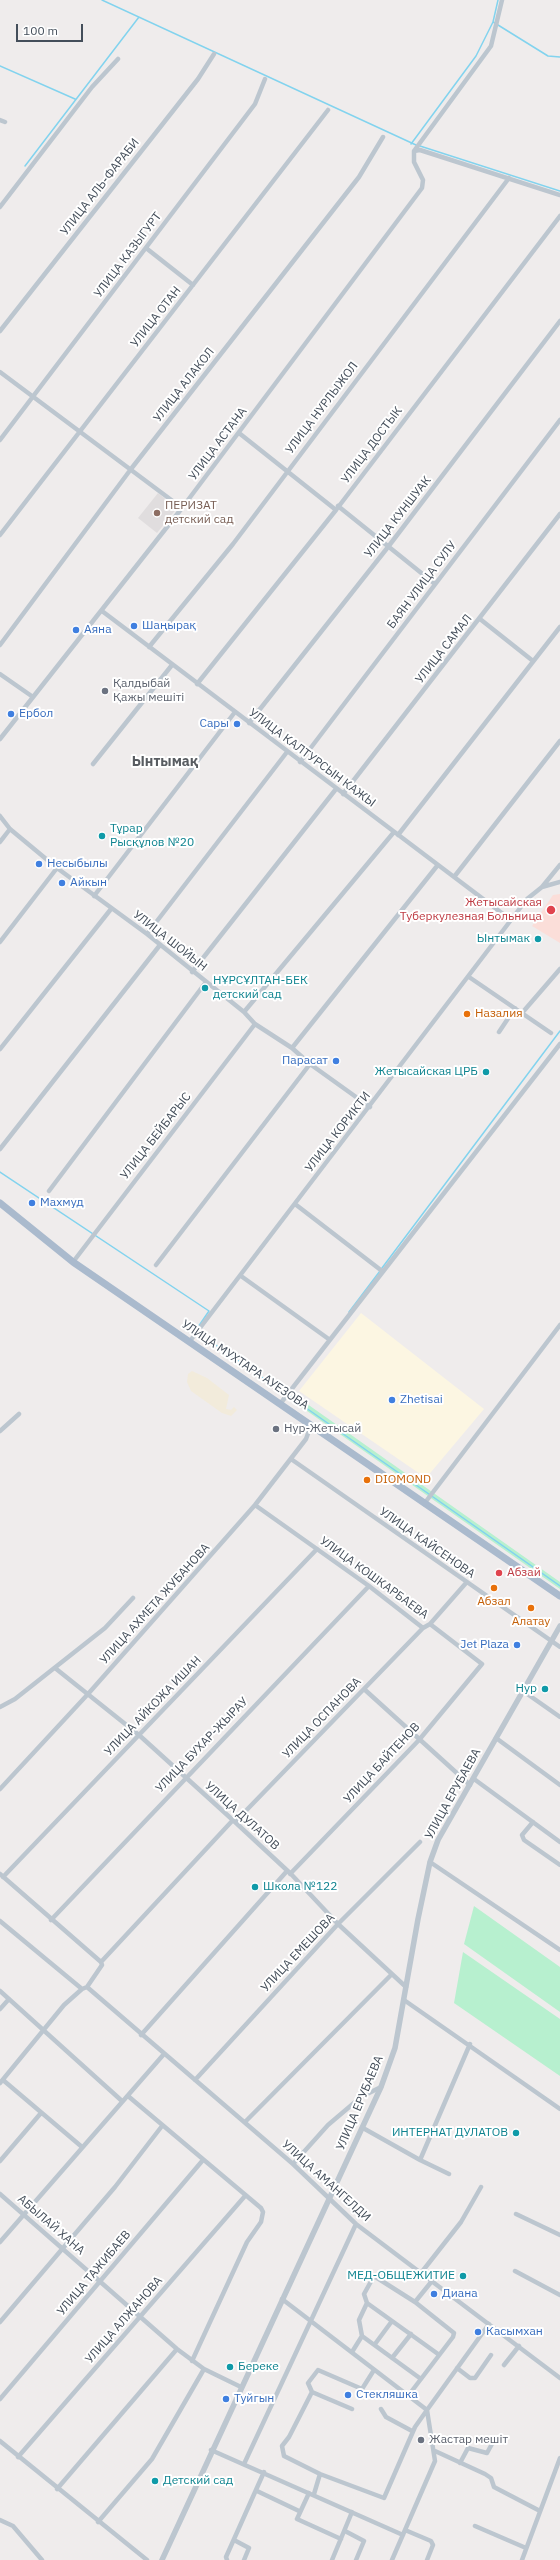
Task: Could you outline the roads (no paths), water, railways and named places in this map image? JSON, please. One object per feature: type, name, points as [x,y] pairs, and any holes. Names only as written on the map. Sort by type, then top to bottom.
[{"type":"main road","name":"УЛИЦА МУХТАРА АУЕЗОВА","points":[[0,1203],[73,1262],[280,1404],[308,1421],[424,1504],[559,1596]]},
{"type":"street","points":[[414,151],[490,46],[502,0]]},
{"type":"street","name":"УЛИЦА АЛЬ-ФАРАБИ","points":[[0,331],[198,79],[214,54]]},
{"type":"street","points":[[0,207],[92,87],[118,59]]},
{"type":"street","name":"УЛИЦА КАЗЫГУРТ","points":[[0,440],[255,104],[265,79]]},
{"type":"street","name":"УЛИЦА ОТАН","points":[[0,535],[328,110]]},
{"type":"street","name":"УЛИЦА АЛАКОЛ","points":[[0,645],[132,469],[359,177],[383,137]]},
{"type":"street","points":[[414,151],[420,150],[560,195]]},
{"type":"street","name":"УЛИЦА АСТАНА","points":[[0,739],[182,508],[422,188],[423,180],[414,162],[414,151]]},
{"type":"street","name":"УЛИЦА НУРЛЫЖОЛ","points":[[149,647],[233,544],[509,178]]},
{"type":"street","name":"УЛИЦА ДОСТЫК","points":[[197,684],[337,508],[560,216]]},
{"type":"street","points":[[146,248],[193,285]]},
{"type":"street","name":"УЛИЦА КУНШУАК","points":[[249,723],[388,547],[560,321]]},
{"type":"street","points":[[0,372],[132,469],[182,508]]},
{"type":"street","name":"БАЯН УЛИЦА СУЛУ","points":[[300,762],[560,422]]},
{"type":"street","points":[[239,433],[435,584]]},
{"type":"street","name":"УЛИЦА САМАЛ","points":[[343,794],[560,514]]},
{"type":"street","name":"УЛИЦА КАЛТУРСЫН КАЖЫ","points":[[102,611],[437,866],[511,920]]},
{"type":"street","points":[[480,619],[533,661]]},
{"type":"street","points":[[244,1012],[396,834],[560,627]]},
{"type":"street","points":[[93,764],[172,665]]},
{"type":"street","points":[[0,674],[33,697]]},
{"type":"street","points":[[94,896],[235,712]]},
{"type":"street","points":[[454,877],[560,741]]},
{"type":"street","points":[[147,934],[287,752]]},
{"type":"street","points":[[192,972],[336,789]]},
{"type":"street","name":"УЛИЦА ШОЙЫН","points":[[0,816],[10,829],[57,868],[147,934],[192,972],[244,1012],[256,1024],[292,1048],[310,1064],[370,1107]]},
{"type":"street","points":[[0,842],[10,829]]},
{"type":"street","name":"УЛИЦА КОРИКТИ","points":[[190,1341],[370,1107],[527,899],[542,887],[560,865]]},
{"type":"street","points":[[292,1048],[437,866]]},
{"type":"street","points":[[0,942],[57,868]]},
{"type":"street","points":[[542,887],[560,882]]},
{"type":"street","points":[[0,1049],[111,909]]},
{"type":"street","points":[[0,1149],[160,945]]},
{"type":"street","points":[[522,1013],[560,969]]},
{"type":"street","points":[[469,977],[551,1033]]},
{"type":"street","points":[[49,1191],[206,982]]},
{"type":"street","points":[[499,1032],[516,1008]]},
{"type":"street","name":"УЛИЦА БЕЙБАРЫС","points":[[73,1262],[256,1024]]},
{"type":"street","points":[[280,1404],[329,1339],[560,1044]]},
{"type":"street","points":[[156,1265],[310,1064]]},
{"type":"street","points":[[295,1204],[382,1271]]},
{"type":"street","points":[[241,1276],[329,1339]]},
{"type":"street","points":[[424,1504],[560,1325]]},
{"type":"street","points":[[0,1431],[20,1414]]},
{"type":"street","name":"УЛИЦА АХМЕТА ЖУБАНОВА","points":[[0,1790],[88,1694],[256,1505],[292,1460],[306,1439],[310,1428],[308,1421]]},
{"type":"street","name":"УЛИЦА КАЙСЕНОВА","points":[[292,1460],[466,1583],[560,1647]]},
{"type":"street","name":"УЛИЦА КОШКАРБАЕВА","points":[[256,1505],[317,1548],[423,1628],[430,1624],[479,1662]]},
{"type":"street","name":"УЛИЦА АЙКОЖА ИШАН","points":[[2,1876],[317,1548]]},
{"type":"street","points":[[430,1624],[466,1583]]},
{"type":"street","name":"УЛИЦА БУХАР-ЖЫРАУ","points":[[51,1920],[184,1777],[368,1586]]},
{"type":"street","points":[[0,1707],[15,1699],[105,1628],[134,1598]]},
{"type":"street","name":"УЛИЦА ЕРУБАЕВА","points":[[162,2560],[211,2450],[381,2087],[395,2048],[430,1862],[438,1840],[560,1626]]},
{"type":"street","name":"УЛИЦА ОСПАНОВА","points":[[101,1962],[234,1821],[364,1690],[423,1628]]},
{"type":"street","name":"УЛИЦА БАЙТЕНОВ","points":[[141,2035],[289,1873],[419,1740],[482,1667],[479,1662]]},
{"type":"street","name":"УЛИЦА ДУЛАТОВ","points":[[55,1668],[138,1735],[234,1821],[289,1873],[338,1924],[406,1987]]},
{"type":"street","points":[[364,1690],[419,1740],[472,1782],[533,1822],[560,1842]]},
{"type":"street","points":[[523,1691],[560,1717]]},
{"type":"street","points":[[496,1738],[560,1785]]},
{"type":"street","points":[[533,1822],[522,1835],[524,1840],[560,1865]]},
{"type":"street","name":"УЛИЦА ЕМЕШОВА","points":[[195,2080],[338,1924],[420,1842]]},
{"type":"street","points":[[430,1862],[560,1950]]},
{"type":"street","points":[[2,1876],[101,1962],[101,1968],[84,1988],[64,2005],[1,2081],[82,2147]]},
{"type":"street","name":"УЛИЦА АМАНГЕЛДИ","points":[[0,1921],[84,1988],[245,2122],[293,2164],[330,2198],[335,2206],[356,2224],[560,2378]]},
{"type":"street","points":[[245,2122],[391,1974]]},
{"type":"street","points":[[0,1991],[122,2101]]},
{"type":"street","points":[[0,2009],[9,1999]]},
{"type":"street","points":[[404,2000],[470,2044],[560,2109]]},
{"type":"street","points":[[420,2160],[470,2044]]},
{"type":"street","points":[[0,2242],[164,2054]]},
{"type":"street","points":[[293,2164],[328,2125],[361,2097],[381,2087]]},
{"type":"street","points":[[128,2096],[261,2208],[261,2222],[247,2242],[192,2361]]},
{"type":"street","points":[[0,2161],[41,2113]]},
{"type":"street","points":[[0,2322],[115,2187],[162,2126]]},
{"type":"street","points":[[363,2128],[420,2160],[449,2174]]},
{"type":"street","name":"УЛИЦА ТАЖИБАЕВ","points":[[0,2399],[203,2160]]},
{"type":"street","points":[[421,2273],[461,2222],[481,2187]]},
{"type":"street","name":"АБЫЛАЙ ХАНА","points":[[0,2194],[24,2213],[177,2350],[204,2369],[241,2387]]},
{"type":"street","name":"УЛИЦА АЛЖАНОВА","points":[[18,2457],[245,2196]]},
{"type":"street","points":[[516,2214],[560,2235]]},
{"type":"street","points":[[244,2464],[356,2224]]},
{"type":"street","points":[[515,2271],[560,2295]]},
{"type":"street","points":[[408,2396],[438,2354],[453,2337],[454,2333],[415,2302],[376,2276],[364,2294],[368,2303],[438,2354]]},
{"type":"street","points":[[415,2302],[432,2281]]},
{"type":"street","points":[[282,2299],[427,2410],[435,2451],[434,2461],[392,2560]]},
{"type":"street","points":[[352,2352],[362,2336],[359,2320],[368,2303]]},
{"type":"street","points":[[375,2344],[392,2321]]},
{"type":"street","points":[[312,2392],[281,2448],[285,2457],[320,2474],[384,2498],[412,2431],[489,2324]]},
{"type":"street","points":[[392,2358],[411,2334]]},
{"type":"street","points":[[362,2336],[421,2379]]},
{"type":"street","points":[[504,2365],[518,2346]]},
{"type":"street","points":[[57,2489],[177,2350]]},
{"type":"street","points":[[457,2368],[470,2378],[475,2378],[491,2355]]},
{"type":"street","points":[[98,2522],[152,2459],[204,2369]]},
{"type":"street","points":[[352,2409],[312,2392],[307,2386],[318,2370],[362,2389],[374,2370]]},
{"type":"street","points":[[381,2409],[386,2417],[412,2431]]},
{"type":"street","points":[[0,2441],[57,2489],[147,2560]]},
{"type":"street","points":[[460,2463],[468,2448],[487,2453],[493,2442]]},
{"type":"street","points":[[211,2450],[352,2512],[431,2541],[433,2545],[426,2560]]},
{"type":"street","points":[[435,2451],[491,2478],[494,2487],[540,2511]]},
{"type":"street","points":[[522,2560],[560,2458]]},
{"type":"street","points":[[227,2560],[226,2557],[257,2491],[264,2472]]},
{"type":"street","points":[[320,2474],[311,2493],[296,2517],[298,2520],[341,2539]]},
{"type":"street","points":[[257,2491],[299,2511]]},
{"type":"street","points":[[332,2560],[346,2531],[352,2512]]},
{"type":"street","points":[[0,2520],[12,2526],[42,2560]]},
{"type":"street","points":[[475,2526],[526,2548]]},
{"type":"street","points":[[346,2531],[364,2541],[356,2560]]},
{"type":"street","points":[[234,2540],[249,2548],[244,2560]]},
{"type":"waterway","points":[[102,0],[416,145]]},
{"type":"waterway","points":[[493,22],[498,0]]},
{"type":"waterway","points":[[25,166],[139,17]]},
{"type":"waterway","points":[[411,144],[476,56],[493,22],[495,23]]},
{"type":"waterway","points":[[498,25],[548,56],[560,57]]},
{"type":"waterway","points":[[0,66],[75,99]]},
{"type":"waterway","points":[[420,146],[560,191]]},
{"type":"waterway","points":[[382,1268],[560,1031]]},
{"type":"waterway","points":[[0,1172],[209,1311],[196,1330]]},
{"type":"waterway","points":[[349,1312],[380,1271]]},
{"type":"waterway","points":[[197,1332],[286,1394]]},
{"type":"waterway","points":[[289,1396],[560,1586]]},
{"type":"place","name":"ПЕРИЗАТ детский сад","points":[[157,513]]},
{"type":"place","name":"Шаңырақ","points":[[134,626]]},
{"type":"place","name":"Аяна","points":[[76,630]]},
{"type":"place","name":"Қалдыбай Қажы мешіті","points":[[105,691]]},
{"type":"place","name":"Ербол","points":[[11,714]]},
{"type":"place","name":"Сары","points":[[237,724]]},
{"type":"place","name":"Тұрар Рысқұлов №20","points":[[102,836]]},
{"type":"place","name":"Несыбылы","points":[[39,864]]},
{"type":"place","name":"Айкын","points":[[62,883]]},
{"type":"place","name":"Жетысайская Туберкулезная Больница","points":[[551,910]]},
{"type":"place","name":"Ынтымак","points":[[538,939]]},
{"type":"place","name":"НҰРСҰЛТАН-БЕК детский сад","points":[[205,988]]},
{"type":"place","name":"Назалия","points":[[467,1014]]},
{"type":"place","name":"Парасат","points":[[336,1061]]},
{"type":"place","name":"Жетысайская ЦРБ","points":[[486,1072]]},
{"type":"place","name":"Махмуд","points":[[32,1203]]},
{"type":"place","name":"Zhetisai","points":[[392,1400]]},
{"type":"place","name":"Нур-Жетысай","points":[[276,1429]]},
{"type":"place","name":"DIOMOND","points":[[367,1480]]},
{"type":"place","name":"Абзай","points":[[499,1573]]},
{"type":"place","name":"Абзал","points":[[494,1588]]},
{"type":"place","name":"Алатау","points":[[531,1608]]},
{"type":"place","name":"Jet Plaza","points":[[517,1645]]},
{"type":"place","name":"Нур","points":[[545,1689]]},
{"type":"place","name":"Школа №122","points":[[255,1887]]},
{"type":"place","name":"ИНТЕРНАТ ДУЛАТОВ","points":[[516,2133]]},
{"type":"place","name":"МЕД-ОБЩЕЖИТИЕ","points":[[463,2276]]},
{"type":"place","name":"Диана","points":[[434,2294]]},
{"type":"place","name":"Касымхан","points":[[478,2332]]},
{"type":"place","name":"Береке","points":[[230,2367]]},
{"type":"place","name":"Стекляшка","points":[[348,2395]]},
{"type":"place","name":"Туйгын","points":[[226,2399]]},
{"type":"place","name":"Жастар мешіт","points":[[421,2440]]},
{"type":"place","name":"Детский сад","points":[[155,2481]]},
{"type":"district","name":"Ынтымақ","points":[[165,762]]}]
